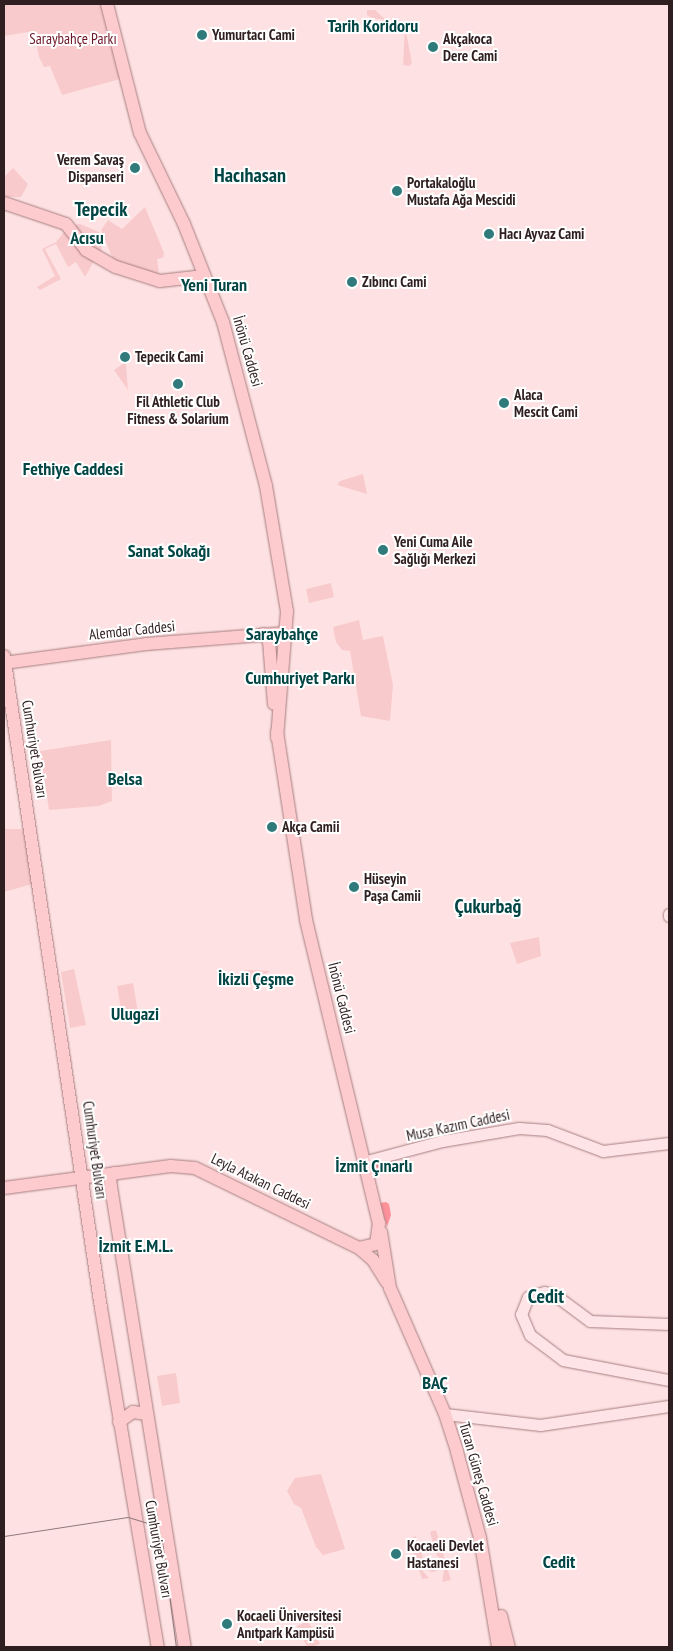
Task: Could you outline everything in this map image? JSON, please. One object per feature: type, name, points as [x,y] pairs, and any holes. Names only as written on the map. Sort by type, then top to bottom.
[{"type":"main road","name":"İnönü Caddesi","points":[[107,4],[140,133],[184,224],[224,322],[266,486],[286,596],[287,633],[291,656],[288,700],[277,738]]},
{"type":"main road","points":[[4,203],[66,224],[86,250],[116,267],[160,281],[204,276]]},
{"type":"main road","points":[[263,634],[287,633]]},
{"type":"main road","name":"İnönü Caddesi","points":[[263,634],[269,641],[277,738],[296,872],[363,1162],[379,1223],[378,1242],[371,1248],[359,1248]]},
{"type":"main road","name":"Alemdar Caddesi","points":[[4,660],[263,634]]},
{"type":"main road","name":"Cumhuriyet Bulvarı","points":[[4,660],[119,1422],[158,1647]]},
{"type":"main road","name":"Musa Kazım Caddesi","points":[[363,1162],[471,1135],[524,1128],[547,1130],[603,1151],[669,1144]]},
{"type":"main road","name":"Leyla Atakan Caddesi","points":[[4,1188],[180,1166],[200,1170],[359,1248],[373,1260],[390,1288]]},
{"type":"main road","name":"Cumhuriyet Bulvarı","points":[[114,1173],[110,1178],[111,1187],[185,1647]]},
{"type":"main road","points":[[379,1223],[390,1288]]},
{"type":"main road","name":"Turan Güneş Caddesi","points":[[390,1288],[446,1417],[480,1538],[500,1646]]},
{"type":"main road","points":[[669,1324],[590,1321],[555,1295],[544,1292],[528,1297],[521,1314],[530,1335],[563,1360],[669,1380]]},
{"type":"main road","points":[[446,1417],[540,1425],[669,1406]]},
{"type":"main road","points":[[119,1422],[133,1412],[147,1414]]},
{"type":"green space","name":"Saraybahçe Parkı","points":[[4,4],[100,4],[120,79],[62,95],[50,66],[44,67],[39,57],[34,31],[4,36]]},
{"type":"green space","points":[[367,10],[375,10],[386,20],[372,18],[367,15]]},
{"type":"green space","points":[[405,27],[412,63],[409,66],[403,65]]},
{"type":"green space","points":[[13,168],[28,184],[21,197],[4,197],[4,177]]},
{"type":"green space","points":[[145,207],[164,253],[163,258],[157,259],[160,281],[116,267],[101,230],[108,220],[122,229]]},
{"type":"green space","points":[[80,224],[99,232],[102,243],[100,259],[96,257],[85,277],[76,262],[68,267],[56,244],[45,249],[61,279],[40,290],[37,287],[55,276],[42,249],[56,242],[69,226]]},
{"type":"green space","points":[[128,360],[126,366],[128,390],[114,370]]},
{"type":"green space","points":[[363,474],[367,494],[337,485],[340,481]]},
{"type":"green space","points":[[331,583],[334,597],[309,603],[306,589]]},
{"type":"green space","name":"Cumhuriyet Parkı","points":[[359,620],[363,640],[383,636],[393,685],[390,721],[361,716],[350,651],[342,650],[336,642],[333,627]]},
{"type":"green space","points":[[111,740],[112,801],[99,806],[49,810],[40,751]]},
{"type":"green space","points":[[4,829],[28,829],[36,883],[4,892]]},
{"type":"green space","points":[[539,937],[541,956],[517,964],[510,943]]},
{"type":"green space","points":[[74,969],[86,1025],[70,1028],[61,972]]},
{"type":"green space","points":[[244,970],[253,970],[270,971],[250,985]]},
{"type":"green space","points":[[133,983],[138,1012],[122,1015],[117,986]]},
{"type":"green space","points":[[176,1373],[180,1403],[162,1406],[157,1376]]},
{"type":"green space","points":[[321,1474],[345,1549],[323,1555],[316,1547],[301,1508],[294,1504],[287,1491],[295,1478]]},
{"type":"green space","points":[[436,1530],[451,1580],[442,1582],[445,1564],[436,1554],[430,1532]]},
{"type":"green space","points":[[416,1536],[423,1558],[420,1568],[429,1578],[422,1579],[409,1539]]},
{"type":"green space","points":[[431,1560],[435,1560],[439,1566],[435,1572],[431,1572],[427,1568],[427,1564]]},
{"type":"green space","points":[[308,1621],[320,1644],[313,1647],[307,1647],[297,1626]]},
{"type":"shaded area","points":[[393,1158],[395,1168],[373,1176],[369,1164]]},
{"type":"shaded area","points":[[386,1202],[389,1204],[391,1215],[387,1227],[380,1203]]},
{"type":"tram line","points":[[4,1536],[128,1517],[151,1524],[162,1541],[176,1647]]},
{"type":"place","name":"Yumurtacı Cami","points":[[202,35]]},
{"type":"place","name":"Akçakoca Dere Cami","points":[[433,47]]},
{"type":"place","name":"Verem Savaş Dispanseri","points":[[135,168]]},
{"type":"place","name":"Portakaloğlu Mustafa Ağa Mescidi","points":[[397,191]]},
{"type":"place","name":"Hacı Ayvaz Cami","points":[[489,234]]},
{"type":"place","name":"Zıbıncı Cami","points":[[352,282]]},
{"type":"place","name":"Tepecik Cami","points":[[125,357]]},
{"type":"place","name":"Fil Athletic Club Fitness & Solarium","points":[[178,384]]},
{"type":"place","name":"Alaca Mescit Cami","points":[[504,403]]},
{"type":"place","name":"Yeni Cuma Aile Sağlığı Merkezi","points":[[383,550]]},
{"type":"place","name":"Akça Camii","points":[[272,827]]},
{"type":"place","name":"Hüseyin Paşa Camii","points":[[354,887]]},
{"type":"place","name":"Kocaeli Devlet Hastanesi","points":[[396,1554]]},
{"type":"place","name":"Kocaeli Üniversitesi Anıtpark Kampüsü","points":[[227,1624]]},
{"type":"district","name":"Tarih Koridoru","points":[[373,26]]},
{"type":"district","name":"Hacıhasan","points":[[250,175]]},
{"type":"district","name":"Tepecik","points":[[101,209]]},
{"type":"district","name":"Acısu","points":[[87,238]]},
{"type":"district","name":"Yeni Turan","points":[[214,285]]},
{"type":"district","name":"Fethiye Caddesi","points":[[73,469]]},
{"type":"district","name":"Sanat Sokağı","points":[[169,551]]},
{"type":"district","name":"Saraybahçe","points":[[282,634]]},
{"type":"district","name":"Cumhuriyet Parkı","points":[[300,678]]},
{"type":"district","name":"Belsa","points":[[125,779]]},
{"type":"district","name":"Çukurbağ","points":[[488,906]]},
{"type":"district","name":"İkizli Çeşme","points":[[256,979]]},
{"type":"district","name":"Ulugazi","points":[[135,1014]]},
{"type":"district","name":"İzmit Çınarlı","points":[[374,1166]]},
{"type":"district","name":"İzmit E.M.L.","points":[[136,1246]]},
{"type":"district","name":"Cedit","points":[[546,1296]]},
{"type":"district","name":"BAÇ","points":[[435,1383]]},
{"type":"district","name":"Cedit","points":[[559,1562]]}]
